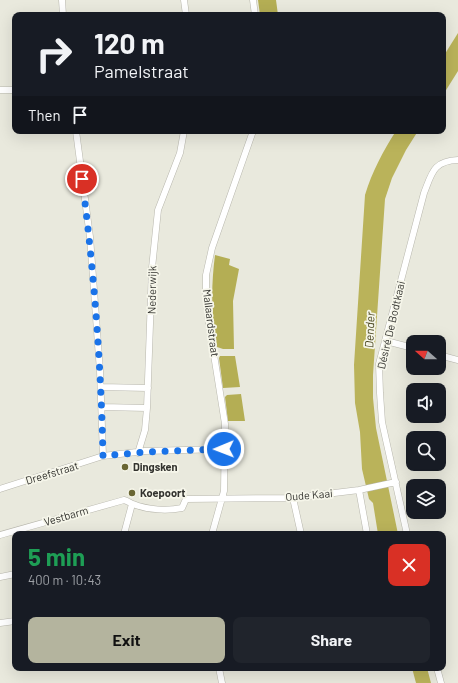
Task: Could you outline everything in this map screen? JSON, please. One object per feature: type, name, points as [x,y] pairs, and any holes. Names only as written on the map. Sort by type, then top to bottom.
[{"type":"street","points":[[62,0],[63,12]]},
{"type":"street","points":[[184,0],[186,12]]},
{"type":"street","points":[[253,0],[255,12]]},
{"type":"street","points":[[0,90],[12,90]]},
{"type":"street","points":[[76,134],[90,237],[101,387],[103,456]]},
{"type":"street","name":"Nederwijk","points":[[138,452],[145,430],[148,408],[152,268],[158,210],[180,153],[183,134]]},
{"type":"street","name":"Mallaardstraat","points":[[213,531],[224,491],[225,424],[208,317],[206,275],[212,248],[252,134]]},
{"type":"street","name":"Désiré De Bodtkaai","points":[[406,531],[394,483],[382,422],[379,364],[424,193],[433,170],[450,160],[458,160]]},
{"type":"street","points":[[386,341],[406,346]]},
{"type":"street","points":[[446,357],[458,360]]},
{"type":"street","points":[[101,387],[148,388]]},
{"type":"street","points":[[102,407],[148,408]]},
{"type":"street","name":"Dreefstraat","points":[[0,489],[103,456],[138,452],[224,449]]},
{"type":"street","name":"Oude Kaai","points":[[132,504],[155,509],[173,510],[182,508],[186,499],[293,498],[358,490],[394,483]]},
{"type":"street","points":[[358,490],[366,531]]},
{"type":"street","points":[[293,498],[300,531]]},
{"type":"street","name":"Vestbarm","points":[[14,531],[124,500],[132,504]]},
{"type":"street","points":[[125,531],[132,504]]},
{"type":"street","name":"Vestbarm","points":[[0,535],[12,532]]},
{"type":"street","points":[[0,577],[12,575]]},
{"type":"street","points":[[0,623],[12,621]]},
{"type":"street","points":[[220,671],[222,683]]},
{"type":"street","points":[[438,671],[441,683]]},
{"type":"shaded area","points":[[258,0],[276,0],[278,12],[260,12]]},
{"type":"shaded area","points":[[215,255],[230,259],[229,265],[239,269],[233,301],[234,349],[223,349],[217,347],[212,301]]},
{"type":"shaded area","points":[[220,356],[235,356],[240,387],[223,388]]},
{"type":"shaded area","points":[[241,394],[245,421],[228,421],[225,397],[227,395]]},
{"type":"water","points":[[458,33],[458,71],[446,90],[446,52]]},
{"type":"water","name":"Dender","points":[[394,134],[416,134],[392,178],[385,199],[373,375],[373,398],[376,428],[397,531],[378,531],[373,503],[369,499],[362,469],[360,432],[355,403],[354,365],[365,195],[378,162]]},
{"type":"water","points":[[413,671],[428,671],[431,683],[416,683]]},
{"type":"place","name":"Dingsken","points":[[125,467]]},
{"type":"place","name":"Koepoort","points":[[132,493]]},
{"type":"route","points":[[82,179],[90,237],[100,371],[103,456],[173,450],[224,449]]}]
